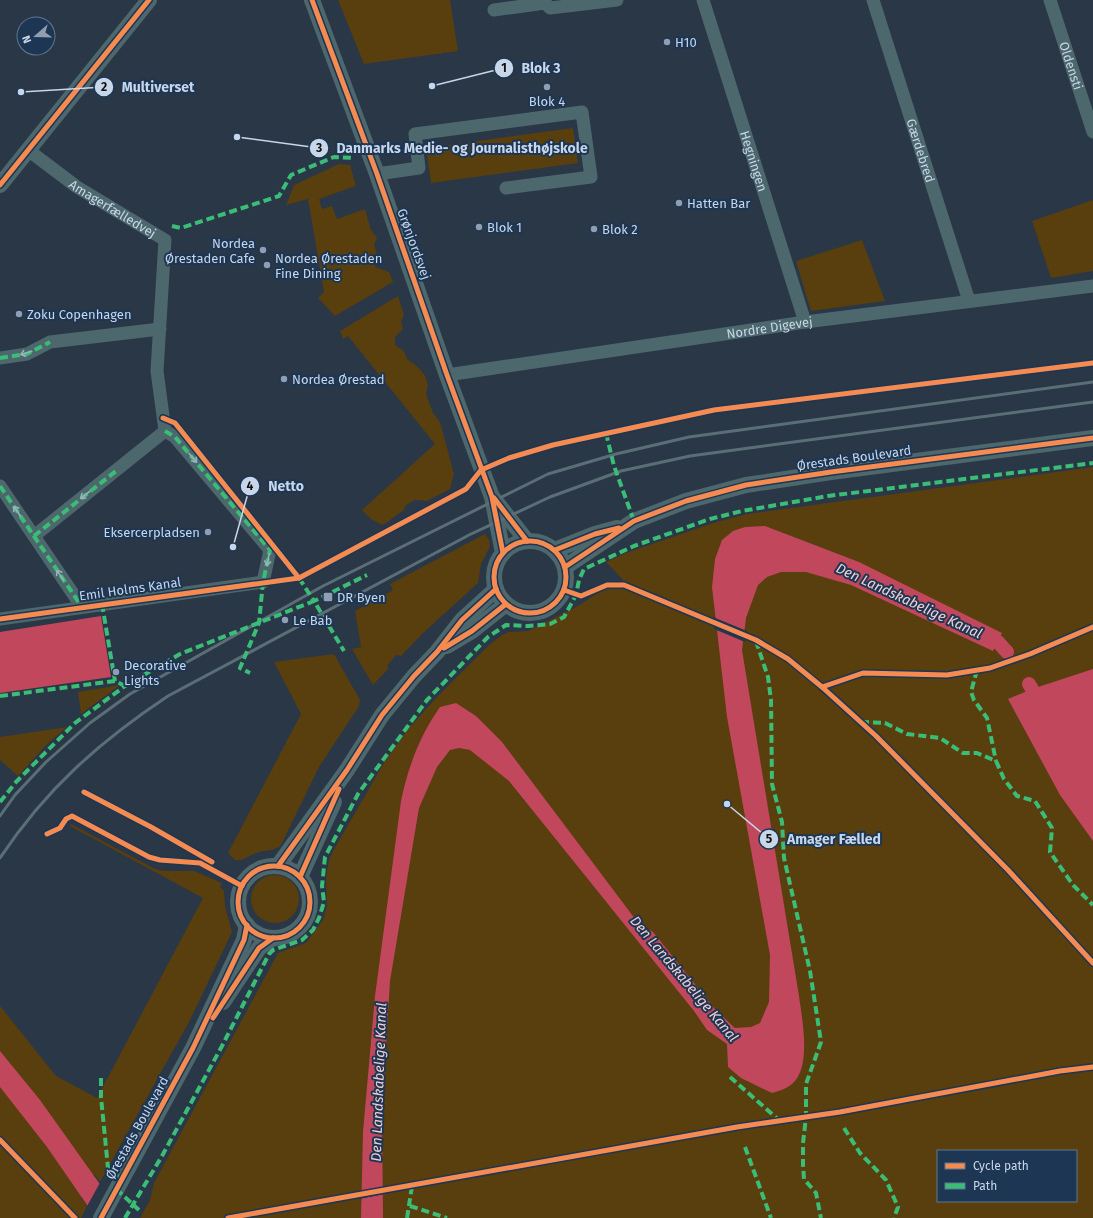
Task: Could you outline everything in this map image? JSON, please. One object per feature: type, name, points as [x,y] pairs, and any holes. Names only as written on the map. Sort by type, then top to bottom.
[{"type":"street","points":[[0,185],[149,0]]},
{"type":"street","name":"Grønjordsvej","points":[[312,0],[377,174],[447,375],[492,497],[503,553]]},
{"type":"street","points":[[494,10],[545,3],[550,8],[617,0]]},
{"type":"street","name":"Hegningen","points":[[703,0],[805,322]]},
{"type":"street","name":"Gærdebred","points":[[873,0],[969,301]]},
{"type":"street","name":"Oldensti","points":[[1050,0],[1092,126]]},
{"type":"street","points":[[377,174],[419,168],[415,134],[582,112],[591,177],[506,188]]},
{"type":"street","name":"Amagerfælledvej","points":[[28,150],[77,187],[165,240],[157,371],[165,432]]},
{"type":"street","name":"Nordre Digevej","points":[[447,375],[805,322],[1093,286]]},
{"type":"street","points":[[0,358],[27,354],[50,342],[160,329]]},
{"type":"street","points":[[34,536],[165,432]]},
{"type":"street","name":"Emil Holms Kanal","points":[[0,619],[264,582],[270,550],[175,437],[165,432]]},
{"type":"street","name":"Ørestads Boulevard","points":[[565,567],[624,526],[634,521],[686,501],[746,485],[831,472],[1093,438]]},
{"type":"street","points":[[0,486],[82,607]]},
{"type":"street","name":"Grønjordsvej","points":[[492,497],[527,541]]},
{"type":"street","name":"Ørestads Boulevard","points":[[555,550],[595,534],[624,526]]},
{"type":"street","points":[[527,541],[537,541],[555,550],[565,567],[566,576],[564,590],[556,602],[541,612],[527,613],[513,609],[506,604],[496,589],[494,570],[503,553],[510,547],[527,541]]},
{"type":"street","points":[[278,866],[347,770],[382,715],[414,676],[437,652],[462,620],[496,589]]},
{"type":"street","points":[[437,652],[472,631],[506,604]]},
{"type":"street","points":[[300,877],[347,770]]},
{"type":"street","points":[[267,866],[278,866],[290,870],[300,877],[310,898],[309,911],[304,922],[296,930],[285,936],[273,938],[263,936],[247,925],[241,916],[238,906],[242,886],[248,877],[257,870],[267,866]]},
{"type":"street","name":"Ørestads Boulevard","points":[[101,1218],[193,1048],[244,940],[247,925]]},
{"type":"street","name":"Ørestads Boulevard","points":[[193,1048],[259,948],[273,938]]},
{"type":"shaded area","points":[[338,0],[450,0],[458,51],[364,64]]},
{"type":"shaded area","points":[[573,128],[578,163],[431,183],[426,148]]},
{"type":"shaded area","points":[[339,164],[350,165],[356,186],[319,199],[322,209],[332,206],[337,219],[365,209],[371,230],[377,238],[374,244],[377,255],[374,259],[375,267],[389,272],[393,282],[335,316],[318,298],[324,292],[308,199],[286,205],[294,185]]},
{"type":"shaded area","points":[[1093,200],[1093,271],[1051,278],[1032,221]]},
{"type":"shaded area","points":[[862,240],[885,301],[811,311],[796,261]]},
{"type":"shaded area","points":[[398,296],[404,315],[401,321],[403,329],[395,337],[395,345],[404,351],[407,359],[420,369],[426,378],[426,394],[433,413],[440,422],[454,474],[450,489],[427,501],[415,500],[406,505],[403,511],[382,525],[371,519],[362,510],[435,444],[348,336],[343,339],[340,331]]},
{"type":"shaded area","points":[[1093,467],[1093,1218],[140,1218],[150,1200],[154,1183],[278,953],[306,943],[323,920],[327,906],[326,878],[329,859],[385,761],[409,728],[437,697],[489,645],[502,635],[509,632],[528,631],[578,606],[596,594],[624,581],[606,562],[626,553],[713,523],[747,514]]},
{"type":"shaded area","points":[[485,534],[489,540],[490,546],[481,564],[478,583],[423,633],[401,656],[396,655],[387,666],[389,668],[373,685],[352,649],[361,647],[355,611],[393,590],[390,584]]},
{"type":"shaded area","points":[[334,654],[360,700],[359,706],[319,767],[281,845],[243,859],[235,860],[228,853],[301,714],[274,662]]},
{"type":"shaded area","points":[[120,685],[81,714],[78,692]]},
{"type":"shaded area","points":[[67,727],[47,744],[18,776],[0,760],[0,737]]},
{"type":"shaded area","points":[[71,824],[155,869],[164,871],[194,871],[222,883],[220,887],[224,891],[225,906],[232,932],[190,1020],[100,1182],[94,1174],[81,1197],[87,1206],[81,1218],[0,1218],[0,1006],[56,1076],[97,1098],[203,898],[70,826]]},
{"type":"shaded area","points":[[275,875],[284,877],[292,882],[297,890],[299,899],[297,908],[292,916],[284,921],[275,923],[266,921],[258,916],[253,908],[251,899],[253,890],[258,882],[266,877]]},
{"type":"water","points":[[765,526],[859,562],[1002,633],[993,651],[851,585],[806,572],[781,572],[767,577],[758,585],[746,618],[742,650],[802,1017],[804,1055],[798,1076],[790,1086],[772,1093],[741,1078],[728,1067],[727,1044],[707,1030],[694,1011],[509,781],[470,750],[459,748],[450,750],[437,767],[419,808],[390,981],[382,1113],[383,1218],[361,1218],[363,1132],[375,996],[401,801],[411,764],[426,729],[440,707],[456,703],[476,716],[502,742],[675,972],[709,1013],[735,1028],[751,1027],[760,1023],[769,1002],[770,955],[727,717],[712,587],[715,559],[722,540],[733,531],[745,527]]},
{"type":"water","points":[[101,616],[111,677],[0,693],[0,632]]},
{"type":"water","points":[[1093,669],[1093,841],[1060,795],[1008,699],[1032,689]]},
{"type":"water","points":[[0,1051],[40,1100],[124,1218],[96,1218],[47,1147],[0,1087]]},
{"type":"pier","points":[[713,617],[747,631],[745,642],[714,629]]},
{"type":"pier","points":[[101,1181],[126,1218],[94,1218],[86,1208]]},
{"type":"pier","points":[[384,1187],[384,1194],[359,1199],[359,1192]]},
{"type":"waterway","name":"Den Landskabelige Kanal","points":[[982,634],[998,642],[1007,652]]},
{"type":"waterway","name":"Den Landskabelige Kanal","points":[[1029,684],[1032,689]]},
{"type":"waterway","name":"Den Landskabelige Kanal","points":[[648,937],[709,1013],[730,1033]]},
{"type":"railway","points":[[0,816],[15,795],[46,762],[90,723],[130,694],[323,586],[548,474],[616,454],[689,437],[1093,382]]},
{"type":"railway","points":[[0,858],[36,810],[75,768],[119,731],[168,696],[469,535],[550,497],[621,471],[690,456],[1093,402]]},
{"type":"marked path","points":[[172,226],[181,228],[279,196],[291,175],[334,157],[354,158]]},
{"type":"marked path","points":[[0,358],[27,354],[50,342]]},
{"type":"marked path","points":[[165,431],[175,437],[270,550],[263,582],[259,623],[240,668],[250,673]]},
{"type":"marked path","points":[[606,433],[614,466],[634,521]]},
{"type":"marked path","points":[[125,1218],[162,1156],[222,1046],[269,954],[273,950],[302,940],[313,930],[324,902],[322,886],[325,857],[358,794],[427,700],[488,637],[506,625],[528,626],[550,624],[564,617],[576,595],[579,580],[584,569],[634,546],[710,519],[742,511],[828,496],[1093,463]]},
{"type":"marked path","points":[[34,536],[116,471]]},
{"type":"marked path","points":[[0,486],[82,607]]},
{"type":"marked path","points":[[299,578],[314,601],[367,575]]},
{"type":"marked path","points":[[0,802],[16,782],[75,723],[125,686],[180,654],[314,601],[344,651]]},
{"type":"marked path","points":[[102,604],[115,681]]},
{"type":"marked path","points":[[756,641],[768,677],[771,700],[772,784],[782,822],[784,858],[810,971],[821,1042],[806,1084],[806,1117],[803,1143],[804,1179],[816,1193],[821,1218]]},
{"type":"marked path","points":[[977,670],[971,692],[974,700],[987,718],[996,761]]},
{"type":"marked path","points":[[0,696],[115,681],[125,686]]},
{"type":"marked path","points":[[861,722],[885,723],[907,734],[940,738],[963,753],[977,753],[996,761],[1004,779],[1017,796],[1035,801],[1052,828],[1050,852],[1073,885],[1093,905]]},
{"type":"marked path","points":[[730,1077],[780,1121]]},
{"type":"marked path","points":[[101,1078],[101,1097],[108,1168],[121,1180]]},
{"type":"marked path","points":[[844,1128],[860,1153],[886,1180],[898,1207],[894,1218]]},
{"type":"marked path","points":[[745,1147],[771,1218]]},
{"type":"marked path","points":[[407,1218],[412,1186]]},
{"type":"marked path","points":[[116,1189],[139,1210]]},
{"type":"marked path","points":[[410,1206],[447,1218]]},
{"type":"cycle path","points":[[0,185],[149,0]]},
{"type":"cycle path","points":[[312,0],[377,174],[447,375],[492,497],[503,553]]},
{"type":"cycle path","points":[[0,619],[299,578],[466,489],[481,470],[509,458],[553,445],[714,410],[1093,363]]},
{"type":"cycle path","points":[[163,418],[175,423],[299,578]]},
{"type":"cycle path","points":[[565,567],[634,521],[686,501],[746,485],[831,472],[1093,438]]},
{"type":"cycle path","points":[[494,498],[527,541]]},
{"type":"cycle path","points":[[555,550],[595,534],[619,528]]},
{"type":"cycle path","points":[[530,541],[544,544],[556,551],[563,563],[566,577],[563,591],[556,603],[544,610],[530,613],[516,610],[504,603],[497,591],[494,577],[497,563],[504,551],[516,544],[530,541]]},
{"type":"cycle path","points":[[564,590],[581,596],[607,585],[624,585],[756,640],[788,659],[822,687],[876,736],[1008,870],[1093,963]]},
{"type":"cycle path","points":[[278,866],[347,770],[382,715],[414,676],[437,652],[462,620],[496,589]]},
{"type":"cycle path","points":[[444,648],[472,631],[506,604]]},
{"type":"cycle path","points":[[822,687],[863,673],[947,675],[990,668],[1030,654],[1093,627]]},
{"type":"cycle path","points":[[300,877],[339,789]]},
{"type":"cycle path","points":[[84,792],[151,827],[212,862]]},
{"type":"cycle path","points":[[47,834],[60,828],[66,819],[72,816],[149,857],[160,860],[200,863],[242,886]]},
{"type":"cycle path","points":[[274,866],[294,872],[304,882],[310,902],[304,922],[294,932],[274,938],[254,932],[244,922],[238,902],[244,882],[254,872],[274,866]]},
{"type":"cycle path","points":[[101,1218],[193,1048],[244,940],[247,925]]},
{"type":"cycle path","points":[[213,1018],[259,948],[273,938]]},
{"type":"cycle path","points":[[228,1218],[737,1127],[840,1112],[1060,1071],[1093,1067]]},
{"type":"cycle path","points":[[0,1140],[75,1218]]},
{"type":"place","name":"H10","points":[[667,42]]},
{"type":"place","name":"Blok 3","points":[[432,86]]},
{"type":"place","name":"Blok 4","points":[[547,87]]},
{"type":"place","name":"Multiverset","points":[[21,92]]},
{"type":"place","name":"Danmarks Medie- og Journalisthøjskole","points":[[237,137]]},
{"type":"place","name":"Hatten Bar","points":[[679,203]]},
{"type":"place","name":"Blok 1","points":[[479,227]]},
{"type":"place","name":"Blok 2","points":[[594,229]]},
{"type":"place","name":"Nordea Ørestaden Cafe","points":[[263,250]]},
{"type":"place","name":"Nordea Ørestaden Fine Dining","points":[[267,265]]},
{"type":"place","name":"Zoku Copenhagen","points":[[19,314]]},
{"type":"place","name":"Nordea Ørestad","points":[[284,379]]},
{"type":"place","name":"Eksercerpladsen","points":[[208,532]]},
{"type":"place","name":"Netto","points":[[233,547]]},
{"type":"place","name":"DR Byen","points":[[328,597]]},
{"type":"place","name":"Le Bab","points":[[285,620]]},
{"type":"place","name":"Decorative Lights","points":[[116,672]]},
{"type":"place","name":"Amager Fælled","points":[[727,804]]}]
